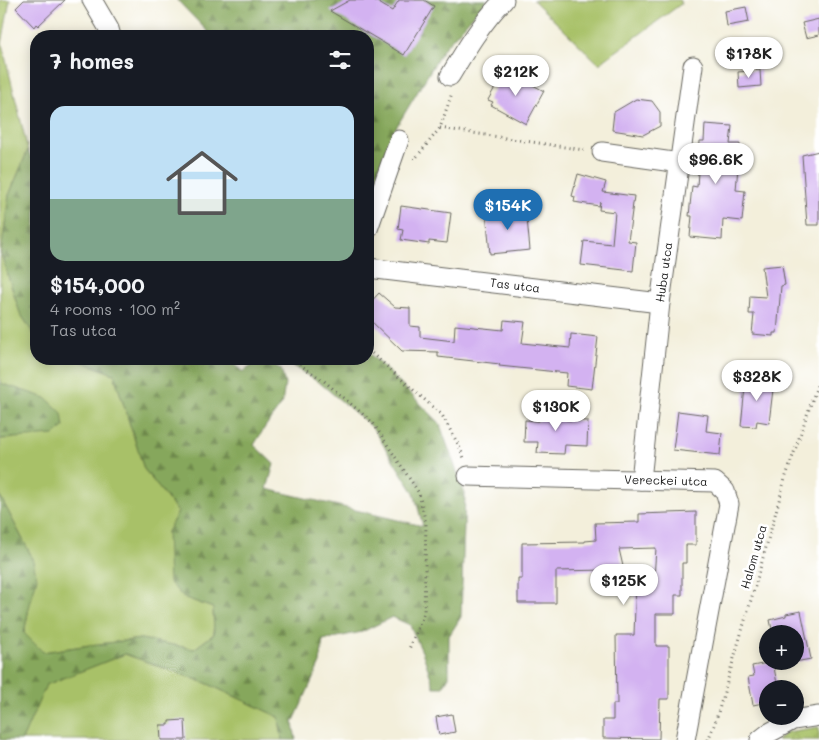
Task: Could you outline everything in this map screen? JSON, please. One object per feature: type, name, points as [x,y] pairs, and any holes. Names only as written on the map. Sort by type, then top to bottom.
[{"type":"street","points":[[92,0],[109,30]]},
{"type":"street","points":[[452,73],[469,44],[494,10],[504,0]]},
{"type":"street","name":"Huba utca","points":[[641,480],[660,303],[693,66]]},
{"type":"street","points":[[374,211],[396,147]]},
{"type":"street","points":[[602,152],[680,163]]},
{"type":"street","name":"Tas utca","points":[[374,269],[660,303]]},
{"type":"street","name":"Vereckei utca","points":[[468,476],[715,482],[725,491],[729,504],[685,740]]},
{"type":"street","points":[[760,740],[769,732],[793,720],[819,716]]},
{"type":"path","points":[[396,147],[410,160],[415,159],[440,128],[458,76],[452,73]]},
{"type":"path","points":[[440,128],[602,152]]},
{"type":"path","points":[[374,355],[442,415],[459,446],[468,468],[468,476]]},
{"type":"path","points":[[300,365],[323,380],[374,423],[419,493],[426,524],[424,613],[409,649]]},
{"type":"path","name":"Halom utca","points":[[708,740],[758,576],[785,479],[819,380]]},
{"type":"green space","points":[[0,0],[10,0],[2,44],[28,150],[9,195],[1,254],[20,313],[30,328],[30,365],[91,365],[114,374],[144,469],[178,512],[167,532],[183,597],[213,608],[214,634],[194,649],[141,639],[43,652],[24,633],[29,608],[32,557],[0,496],[0,439],[14,438],[3,384],[0,382]]},
{"type":"green space","points":[[177,0],[487,0],[444,48],[391,136],[374,183],[374,30],[206,30]]},
{"type":"green space","points":[[533,0],[680,0],[681,4],[599,64]]},
{"type":"green space","points":[[28,150],[30,155],[30,328],[20,313],[1,254],[9,195]]},
{"type":"green space","points":[[374,358],[439,422],[465,494],[461,617],[449,636],[449,677],[443,687],[434,687],[423,654],[410,625],[392,617],[362,632],[323,640],[320,663],[293,723],[296,740],[282,740],[279,717],[206,683],[125,654],[46,685],[22,740],[0,740],[0,496],[32,557],[37,578],[24,633],[43,652],[141,639],[194,649],[214,634],[213,608],[183,597],[169,582],[167,532],[178,512],[144,469],[114,374],[91,365],[235,365],[243,372],[253,365],[273,365],[281,369],[285,384],[282,404],[254,445],[274,464],[267,489],[423,526],[414,493],[372,427],[321,384],[291,365],[374,365]]},
{"type":"green space","points":[[0,382],[46,398],[62,413],[64,427],[54,435],[0,439]]},
{"type":"green space","points":[[125,654],[206,683],[279,717],[282,740],[22,740],[45,685]]},
{"type":"green space","points":[[819,727],[819,740],[777,740],[787,732]]},
{"type":"building","points":[[24,0],[65,0],[38,26],[36,24],[34,27],[16,8]]},
{"type":"building","points":[[350,0],[374,0],[392,11],[399,0],[424,0],[434,6],[404,55],[374,37],[374,30],[362,30],[330,11]]},
{"type":"building","points":[[746,7],[749,22],[727,26],[725,11]]},
{"type":"building","points":[[819,19],[819,35],[806,38],[802,23]]},
{"type":"building","points":[[760,70],[761,86],[739,88],[738,72]]},
{"type":"building","points":[[509,72],[544,91],[526,124],[491,105],[493,102],[488,100],[503,73],[507,76]]},
{"type":"building","points":[[636,99],[652,101],[660,112],[660,126],[643,135],[612,130],[614,112]]},
{"type":"building","points":[[705,124],[732,126],[730,144],[740,144],[736,190],[745,191],[742,221],[723,219],[722,240],[690,237],[692,216],[689,216],[692,186],[697,187],[700,141],[704,141]]},
{"type":"building","points":[[819,151],[819,225],[807,225],[802,155]]},
{"type":"building","points":[[578,174],[606,182],[603,192],[634,196],[628,241],[636,242],[633,271],[581,265],[584,241],[612,244],[615,212],[599,210],[600,202],[599,206],[574,202],[575,197],[572,196]]},
{"type":"building","points":[[401,206],[451,213],[447,243],[429,241],[429,244],[401,240],[403,230],[398,229]]},
{"type":"building","points":[[526,208],[530,250],[490,254],[486,211]]},
{"type":"building","points":[[782,265],[785,285],[781,286],[777,333],[773,333],[773,336],[752,334],[754,314],[749,314],[750,296],[766,297],[762,267]]},
{"type":"building","points":[[379,293],[395,307],[410,308],[410,326],[420,327],[420,337],[454,341],[455,325],[503,330],[504,320],[525,322],[522,343],[570,348],[571,334],[598,337],[592,389],[566,386],[567,373],[438,357],[438,352],[402,351],[374,324],[374,298]]},
{"type":"building","points":[[746,378],[774,381],[769,423],[757,421],[756,427],[741,426]]},
{"type":"building","points":[[539,409],[566,411],[566,420],[588,421],[587,446],[565,445],[564,454],[537,453],[538,442],[524,442],[525,420],[539,421]]},
{"type":"building","points":[[678,411],[708,415],[706,431],[722,433],[720,455],[673,450]]},
{"type":"building","points":[[696,512],[696,545],[686,545],[686,563],[682,563],[682,595],[675,595],[675,614],[656,614],[656,646],[669,646],[669,699],[660,699],[659,739],[603,738],[603,720],[613,720],[613,704],[617,704],[616,635],[634,635],[636,579],[654,579],[656,548],[619,549],[625,575],[607,576],[607,570],[556,571],[556,603],[518,603],[518,579],[522,579],[522,543],[585,542],[596,540],[595,523],[639,522],[639,514]]},
{"type":"building","points":[[801,611],[804,625],[771,625],[770,620],[786,616],[786,614]]},
{"type":"building","points":[[804,625],[811,659],[804,660]]},
{"type":"building","points":[[759,665],[759,670],[774,670],[776,680],[759,680],[759,704],[753,705],[748,677],[754,676],[752,666]]},
{"type":"building","points":[[452,714],[455,732],[439,735],[436,717]]},
{"type":"building","points":[[185,720],[186,740],[161,740],[160,725],[169,725],[169,721]]}]
